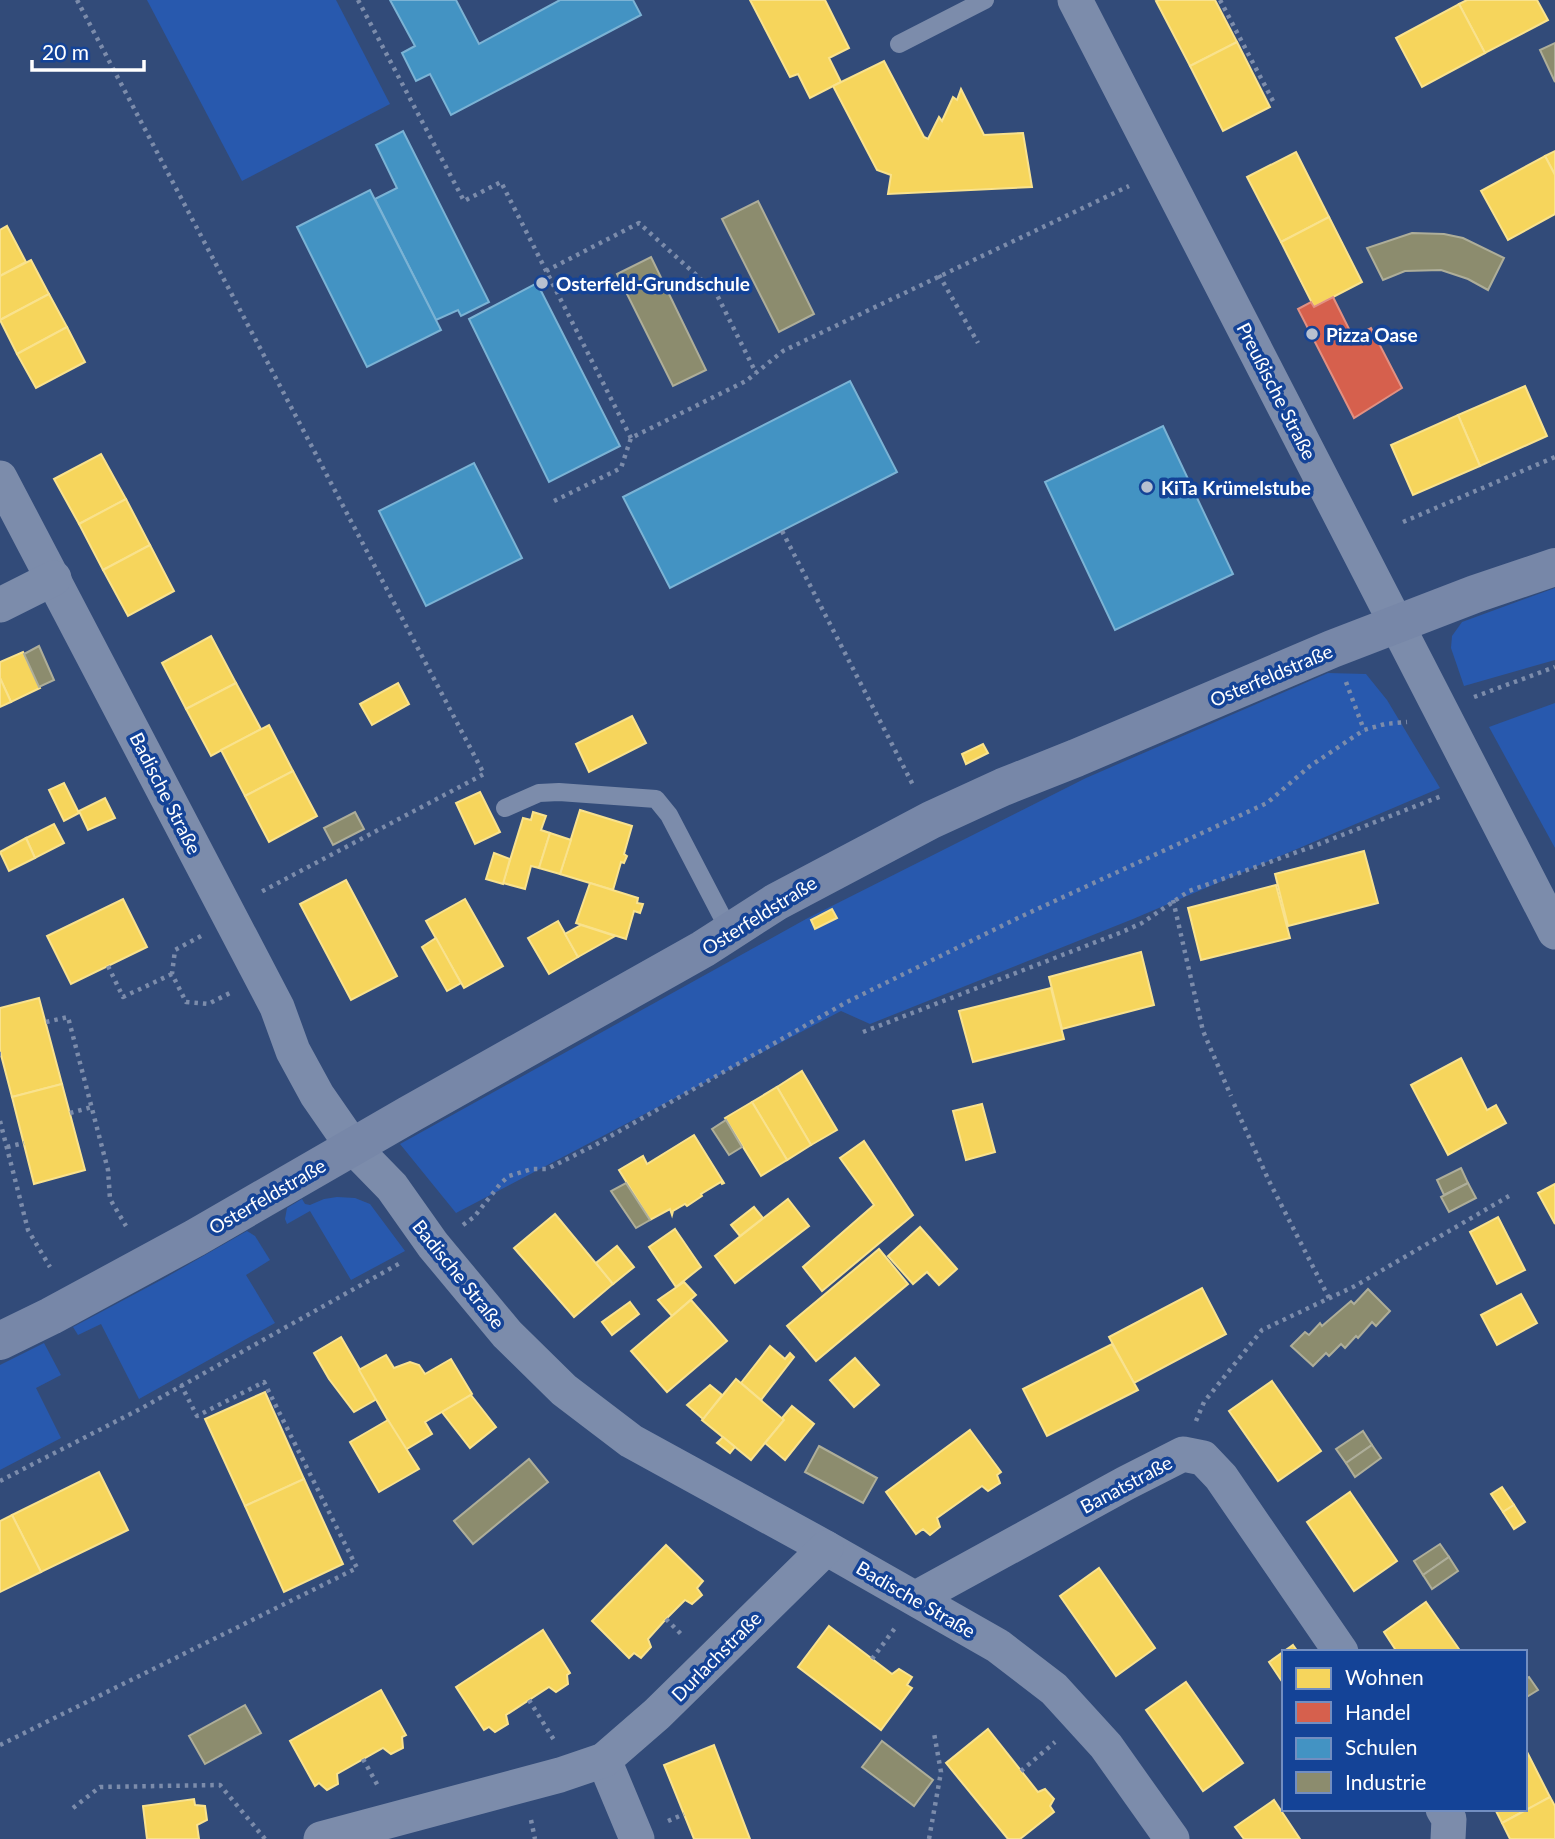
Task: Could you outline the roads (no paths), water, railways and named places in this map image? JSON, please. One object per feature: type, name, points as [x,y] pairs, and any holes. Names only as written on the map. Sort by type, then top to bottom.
[{"type":"street","name":"Preußische Straße","points":[[1074,0],[1555,932]]},
{"type":"street","name":"Badische Straße","points":[[0,478],[277,1007],[293,1051],[317,1095],[353,1147],[392,1188],[433,1245],[507,1334],[564,1390],[631,1441],[826,1548],[908,1610],[998,1646],[1054,1689],[1106,1746],[1172,1839]]},
{"type":"street","name":"Osterfeldstraße","points":[[0,1341],[51,1317],[183,1244],[672,967],[812,881],[962,805],[1396,623],[1555,567]]},
{"type":"street","points":[[0,605],[54,578]]},
{"type":"street","name":"Banatstraße","points":[[908,1610],[1126,1483],[1183,1454],[1203,1458],[1221,1477],[1340,1650]]},
{"type":"street","name":"Durlachstraße","points":[[321,1839],[560,1775],[604,1760],[657,1714],[826,1548]]},
{"type":"street","points":[[604,1760],[637,1839]]},
{"type":"street","points":[[1444,1811],[1449,1819],[1448,1839]]},
{"type":"lane","points":[[899,44],[985,0]]},
{"type":"lane","points":[[505,808],[539,793],[656,799],[670,815],[730,932]]},
{"type":"place","name":"Osterfeld-Grundschule","points":[[542,283]]},
{"type":"place","name":"Pizza Oase","points":[[1312,334]]},
{"type":"place","name":"KiTa Krümelstube","points":[[1147,487]]}]
